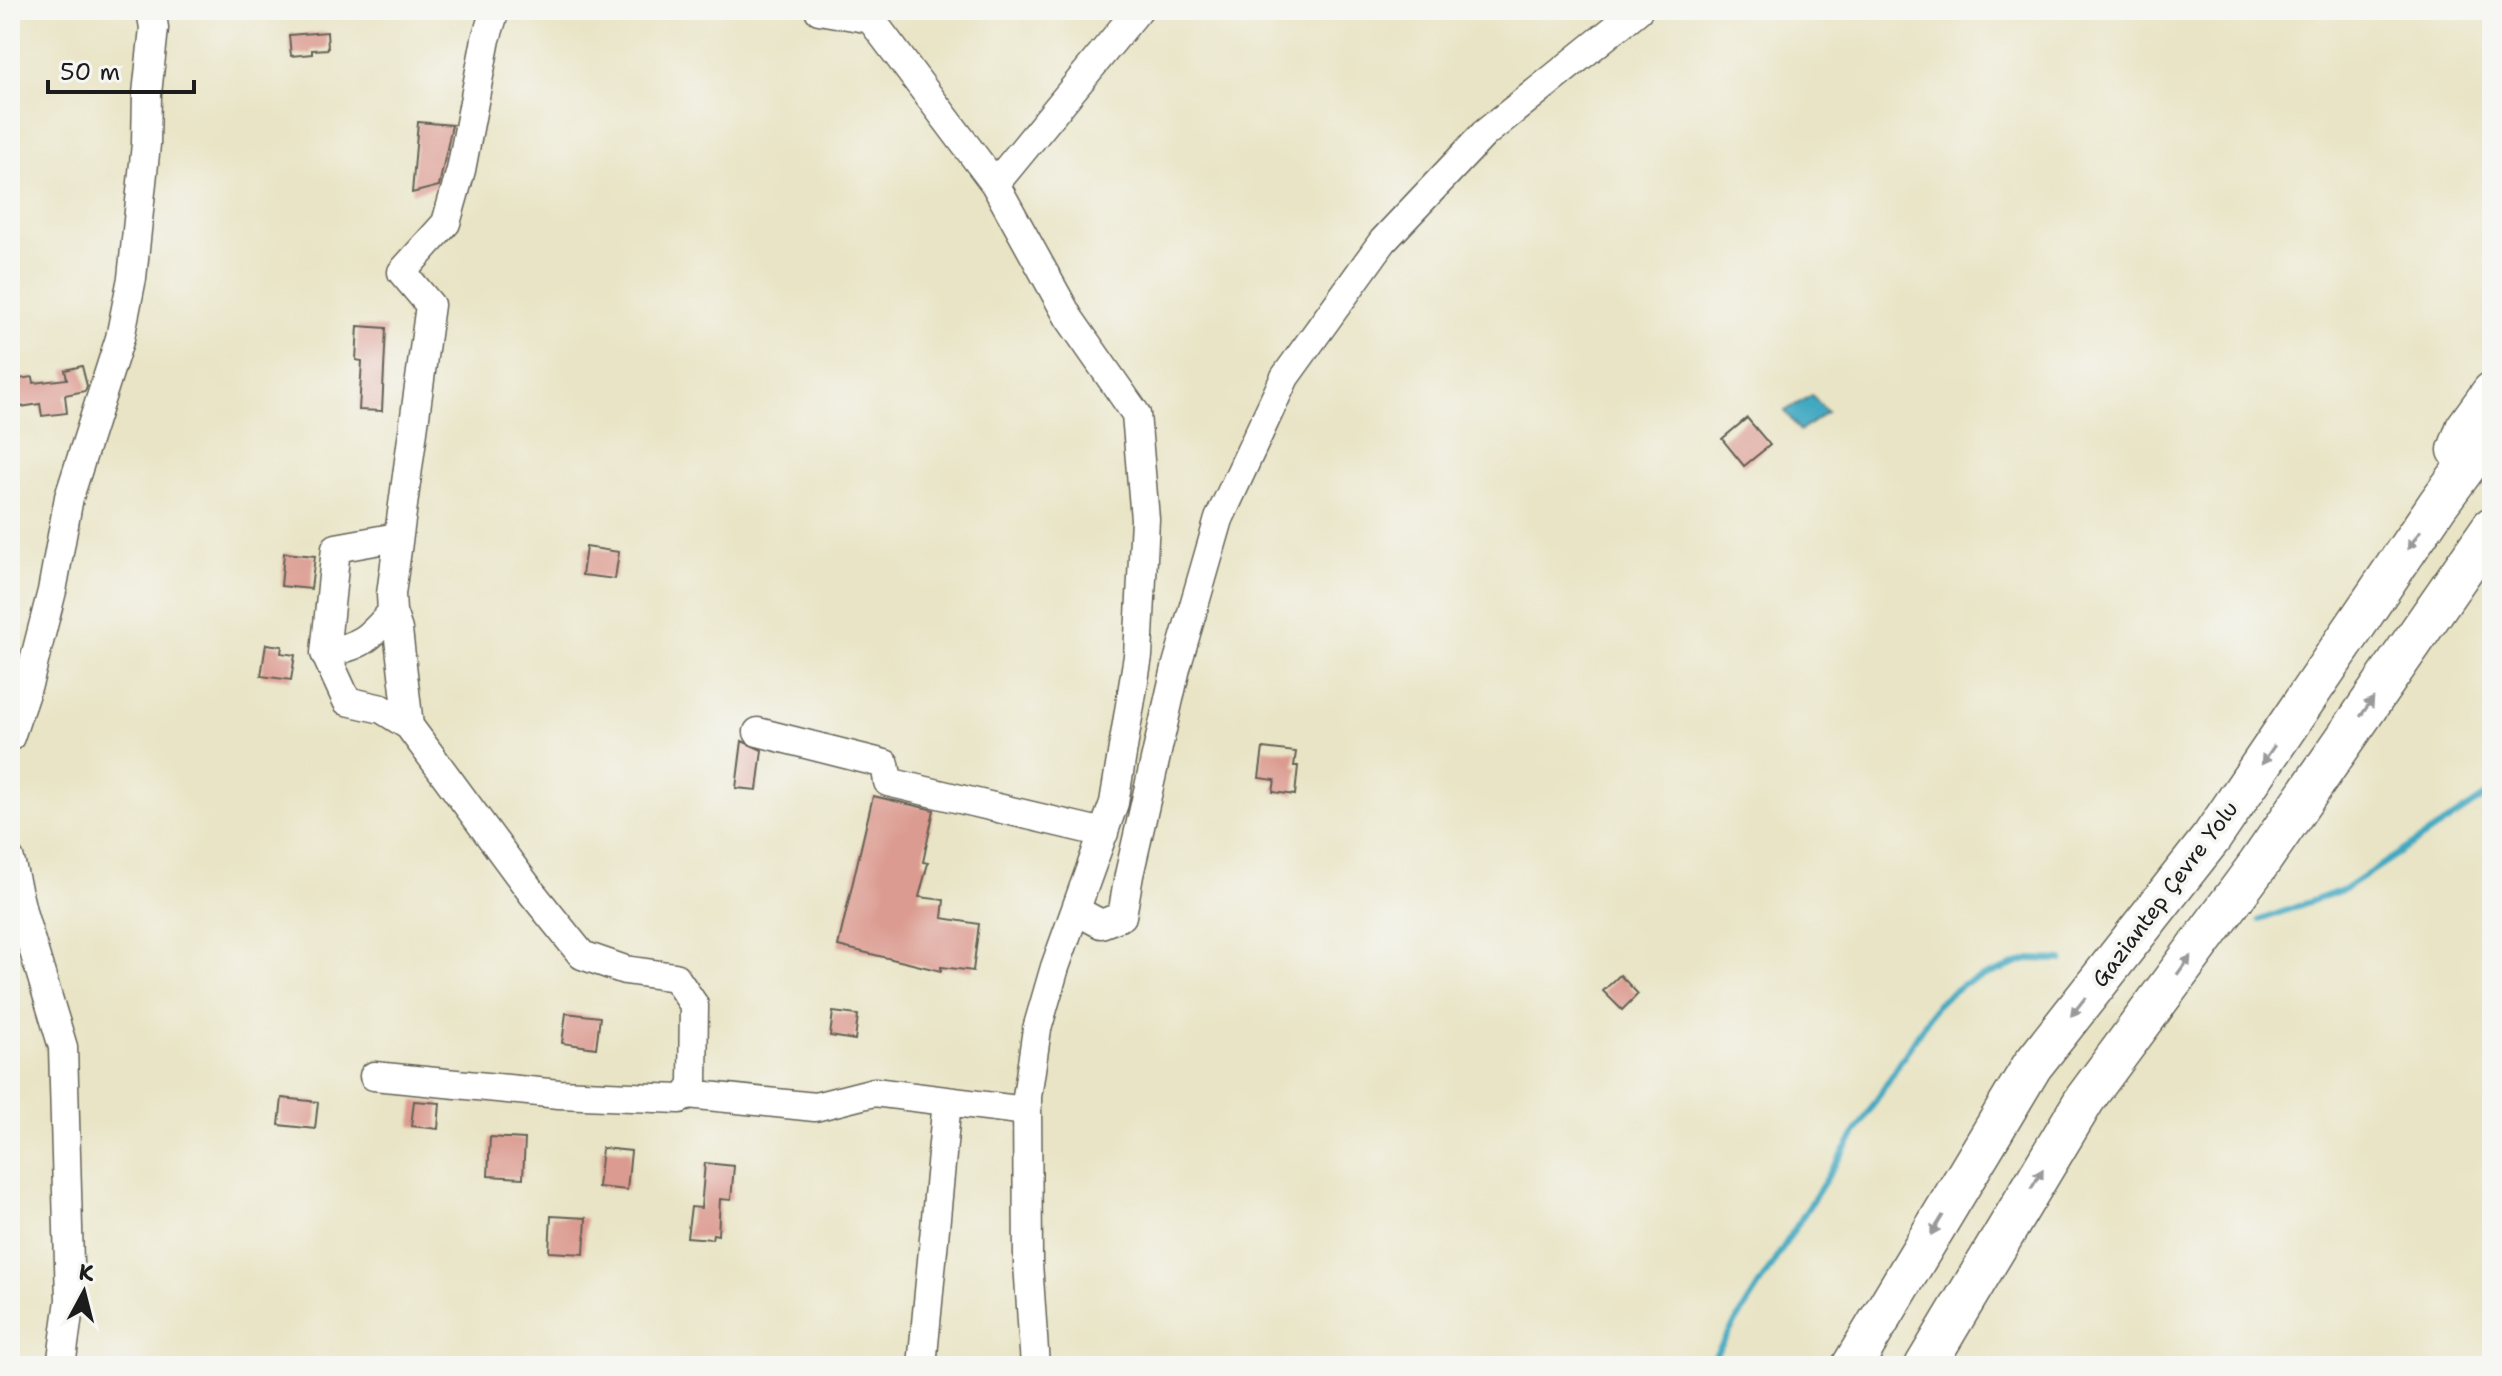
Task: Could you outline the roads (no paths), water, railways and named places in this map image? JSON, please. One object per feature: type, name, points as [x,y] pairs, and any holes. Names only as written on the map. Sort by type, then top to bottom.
[{"type":"highway","points":[[2438,504],[2466,428],[2492,392]]},
{"type":"highway","name":"Gaziantep Çevre Yolu","points":[[1852,1366],[2032,1066],[2212,837],[2438,504],[2492,431]]},
{"type":"highway","points":[[1925,1366],[2085,1099],[2258,865],[2492,527]]},
{"type":"street","points":[[10,737],[29,681],[52,591],[69,497],[120,338],[132,278],[146,144],[147,94],[154,28],[151,10]]},
{"type":"street","points":[[409,726],[391,594],[430,305],[402,272],[446,223],[461,170],[486,39],[495,10]]},
{"type":"street","points":[[819,10],[868,15],[995,184],[1069,318],[1136,414],[1145,519],[1138,656],[1114,803],[1055,967],[1037,1029],[1027,1111],[1028,1263],[1035,1366]]},
{"type":"street","points":[[995,184],[1138,10]]},
{"type":"street","points":[[1077,911],[1101,924],[1122,916],[1176,668],[1219,519],[1285,377],[1383,241],[1474,145],[1638,10]]},
{"type":"street","points":[[374,1076],[559,1094],[680,1099],[688,1094],[693,1083],[694,1005],[675,977],[625,970],[582,955],[532,893],[409,726],[382,709],[347,701],[325,653],[336,548],[397,537]]},
{"type":"street","points":[[325,653],[355,648],[375,632],[392,612]]},
{"type":"street","points":[[758,732],[885,764],[888,782],[1104,833]]},
{"type":"street","points":[[10,860],[23,915],[63,1047],[70,1300],[61,1366]]},
{"type":"street","points":[[688,1094],[815,1107],[874,1092],[1027,1111]]},
{"type":"street","points":[[922,1366],[947,1101]]},
{"type":"water","points":[[1812,395],[1827,412],[1800,431],[1785,411]]},
{"type":"waterway","points":[[2260,920],[2345,889],[2492,792]]},
{"type":"waterway","points":[[1708,1366],[1937,1004],[1963,984],[2030,959],[2062,960]]}]
